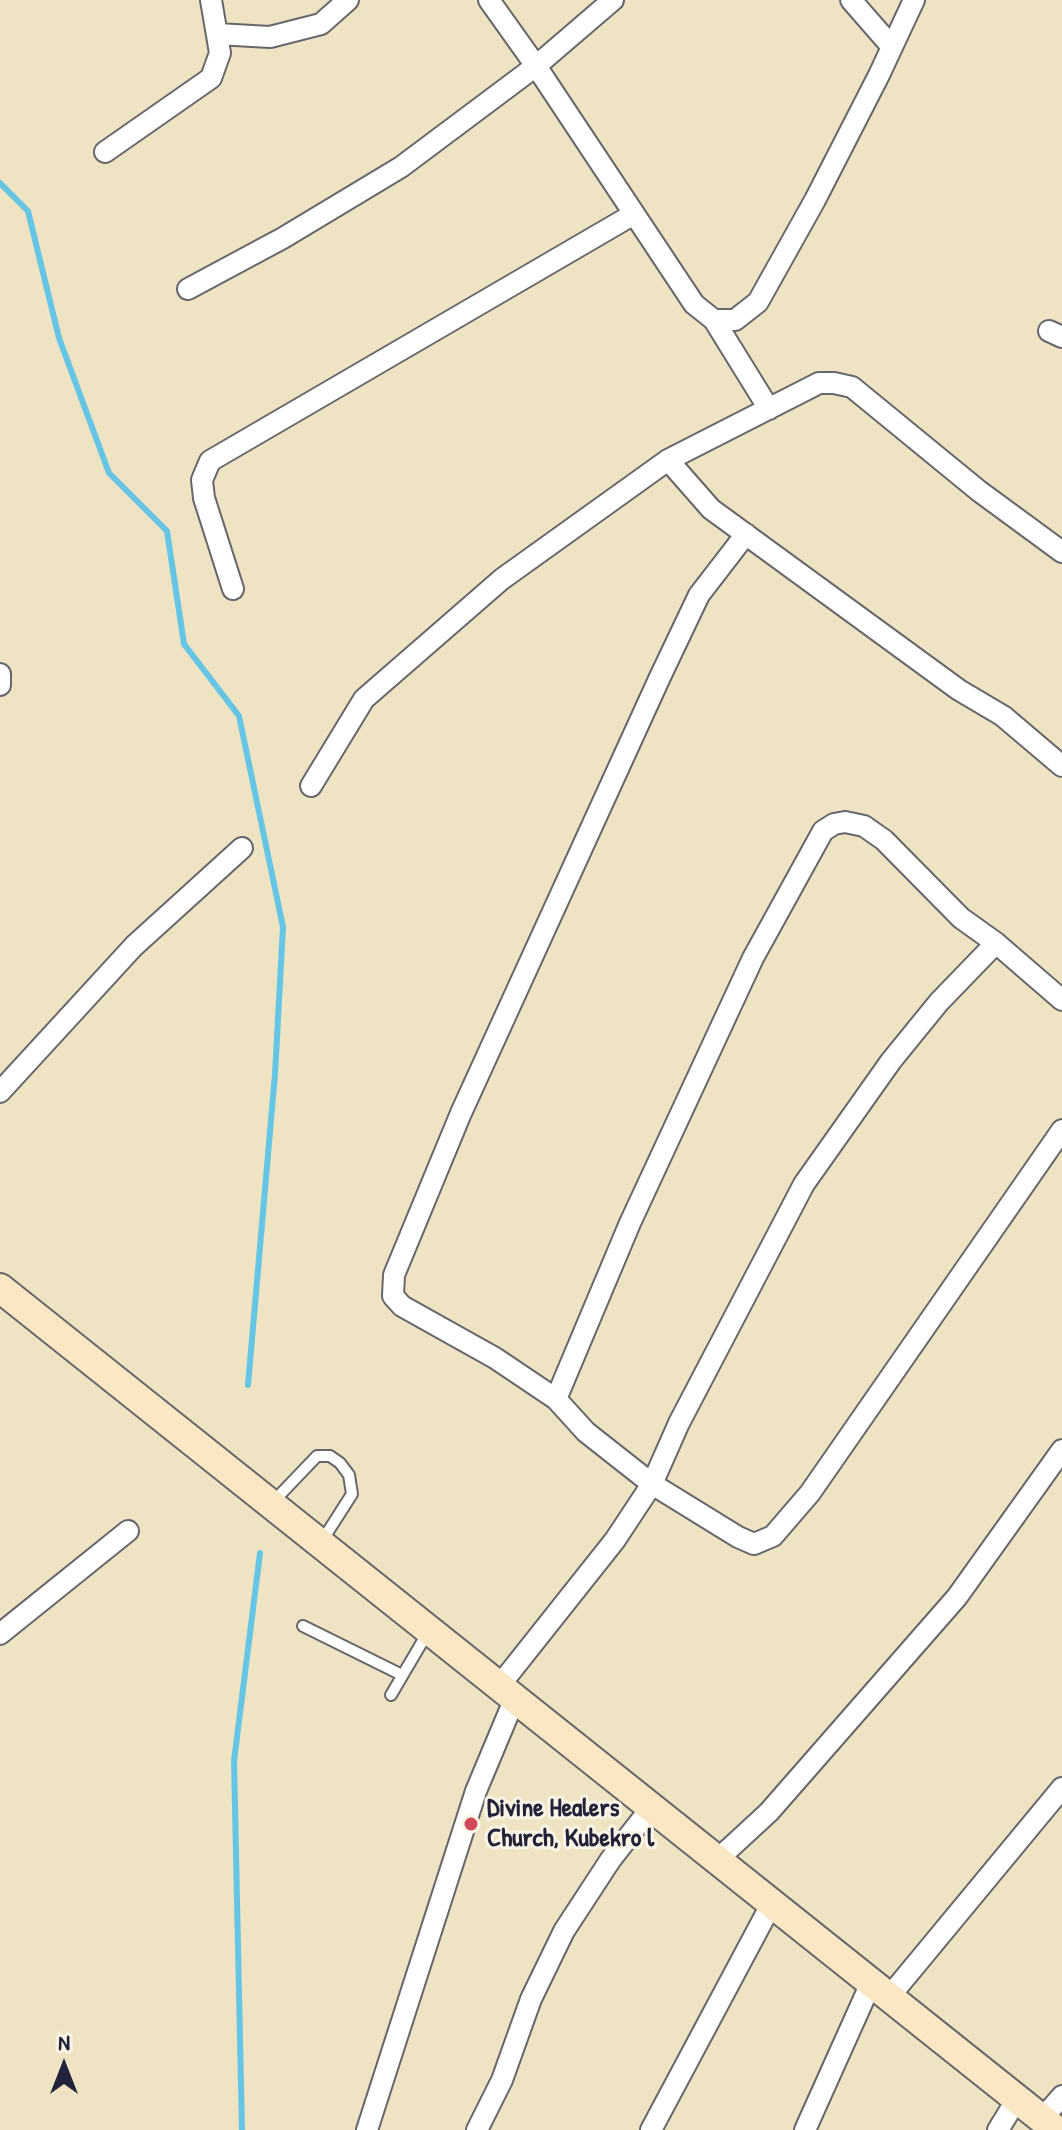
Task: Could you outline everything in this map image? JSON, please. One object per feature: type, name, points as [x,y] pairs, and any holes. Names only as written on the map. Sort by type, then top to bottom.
[{"type":"main road","points":[[0,1288],[1049,2124]]},
{"type":"street","points":[[105,152],[211,78],[220,53],[211,0]]},
{"type":"street","points":[[217,34],[270,37],[321,24],[348,0]]},
{"type":"street","points":[[489,0],[694,304],[714,320],[769,409]]},
{"type":"street","points":[[188,289],[283,238],[401,167],[536,66],[613,0]]},
{"type":"street","points":[[851,0],[892,47]]},
{"type":"street","points":[[714,320],[735,320],[758,302],[815,200],[914,0]]},
{"type":"street","points":[[233,589],[204,498],[202,480],[210,461],[634,214]]},
{"type":"street","points":[[311,786],[364,699],[502,579],[668,460],[819,383],[852,387],[979,491],[1062,552]]},
{"type":"street","points":[[668,460],[711,509],[959,690],[1003,716],[1062,766]]},
{"type":"street","points":[[746,534],[699,595],[673,649],[461,1113],[394,1275],[393,1296],[402,1306],[495,1358],[556,1399],[586,1432],[652,1484],[754,1544],[773,1536],[810,1493],[1062,1130]]},
{"type":"street","points":[[0,674],[0,685]]},
{"type":"street","points":[[556,1399],[630,1223],[753,958],[823,831],[845,822],[864,826],[884,840],[961,918],[996,943],[1062,1000]]},
{"type":"street","points":[[0,1092],[134,946],[242,848]]},
{"type":"street","points":[[367,2130],[508,1692],[652,1484],[679,1423],[804,1184],[891,1061],[939,1002],[996,943]]},
{"type":"street","points":[[717,1860],[769,1812],[957,1597],[1062,1450]]},
{"type":"street","points":[[0,1634],[128,1531]]},
{"type":"street","points":[[805,2130],[880,1990],[1062,1788]]},
{"type":"street","points":[[477,2130],[502,2080],[531,1999],[564,1931],[611,1859],[651,1808]]},
{"type":"street","points":[[651,2130],[772,1903]]},
{"type":"street","points":[[1049,2124],[1062,2096]]},
{"type":"street","points":[[998,2130],[1017,2099]]},
{"type":"lane","points":[[271,1503],[317,1456],[330,1456],[340,1463],[349,1475],[352,1494],[320,1544]]},
{"type":"lane","points":[[303,1626],[402,1675]]},
{"type":"lane","points":[[391,1695],[429,1631]]},
{"type":"waterway","points":[[0,183],[28,211],[59,338],[109,473],[167,531],[184,644],[239,716],[283,927],[275,1074],[248,1385]]},
{"type":"waterway","points":[[242,2130],[234,1761],[260,1553]]},
{"type":"place","name":"Divine Healers Church, Kubekro l","points":[[471,1824]]}]
